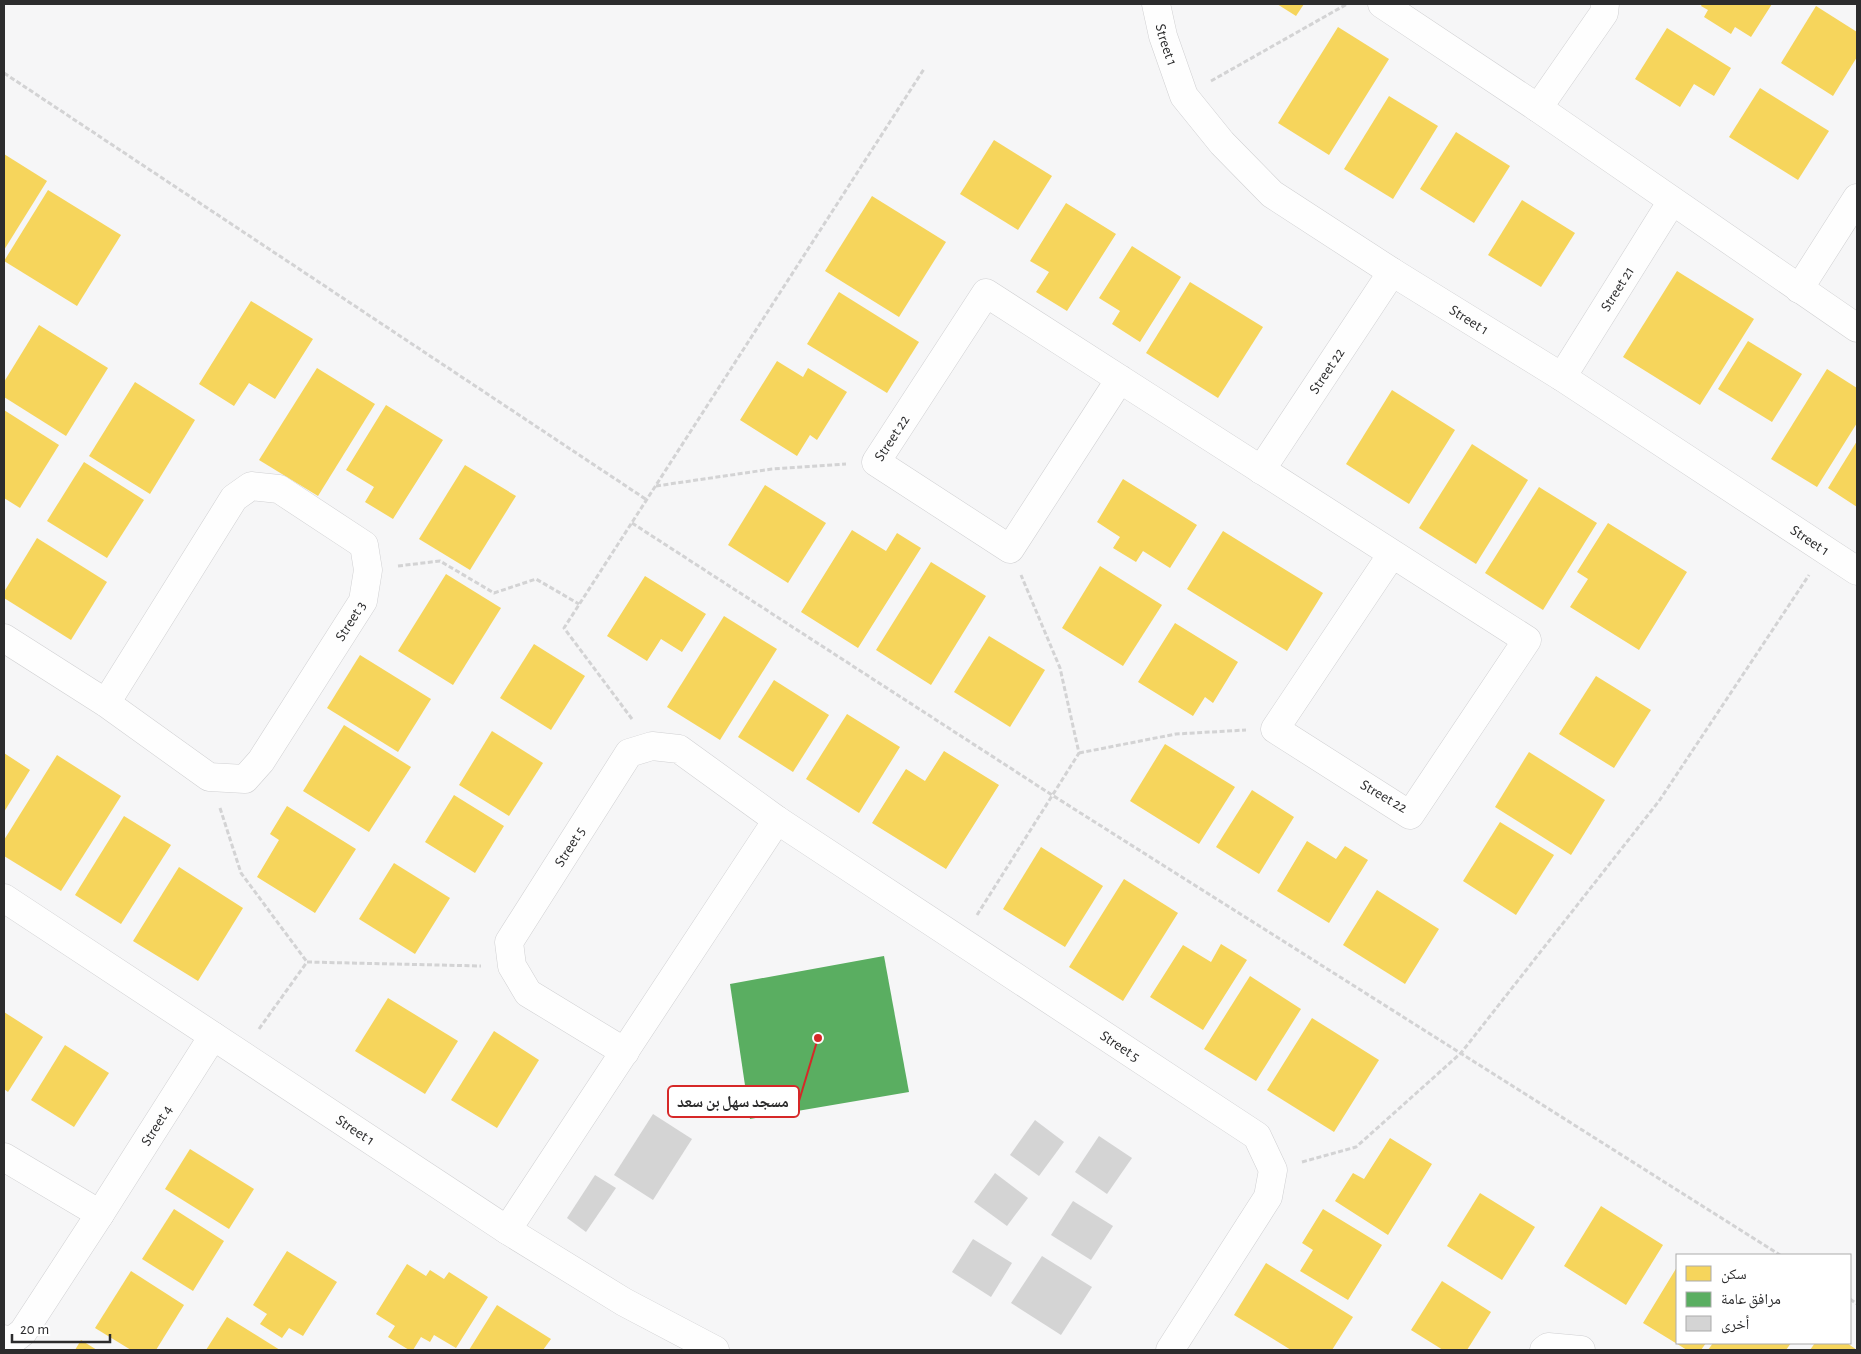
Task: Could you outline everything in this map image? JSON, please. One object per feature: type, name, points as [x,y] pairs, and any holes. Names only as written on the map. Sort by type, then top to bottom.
[{"type":"street","name":"Street 1","points":[[1156,4],[1163,36],[1184,96],[1222,143],[1272,194],[1392,272],[1562,377],[1857,571]]},
{"type":"street","points":[[1382,4],[1538,108],[1857,328]]},
{"type":"street","points":[[1538,108],[1604,13],[1606,4]]},
{"type":"street","points":[[1800,289],[1857,198]]},
{"type":"street","name":"Street 21","points":[[1562,377],[1672,201]]},
{"type":"street","name":"Street 22","points":[[1261,470],[1392,272]]},
{"type":"street","name":"Street 22","points":[[1010,549],[876,462],[986,293],[1526,640],[1410,814],[1276,729]]},
{"type":"street","points":[[1010,549],[1120,379]]},
{"type":"street","name":"Street 3","points":[[106,703],[234,498],[251,486],[279,489],[364,546],[368,570],[363,601],[260,761],[245,779],[209,777]]},
{"type":"street","points":[[1276,729],[1392,554]]},
{"type":"street","points":[[4,638],[106,703],[209,777]]},
{"type":"street","name":"Street 5","points":[[625,1052],[528,993],[512,966],[509,942],[629,753],[652,746],[679,749],[777,820],[1257,1136],[1272,1170]]},
{"type":"street","points":[[507,1230],[777,820]]},
{"type":"street","name":"Street 1","points":[[4,898],[507,1230],[624,1302],[715,1350]]},
{"type":"street","name":"Street 4","points":[[4,1340],[10,1342],[23,1332],[213,1036]]},
{"type":"street","points":[[4,1156],[100,1214]]},
{"type":"street","points":[[1170,1350],[1268,1197],[1272,1170]]},
{"type":"street","points":[[1544,1350],[1548,1347],[1581,1350]]},
{"type":"path","points":[[1184,96],[1346,4]]},
{"type":"path","points":[[652,746],[564,628],[924,69]]},
{"type":"path","points":[[4,73],[647,500]]},
{"type":"path","points":[[656,486],[772,469],[876,462]]},
{"type":"path","points":[[632,523],[1052,795],[1778,1254]]},
{"type":"path","points":[[961,941],[1079,753],[1060,668],[1010,549]]},
{"type":"path","points":[[1272,1170],[1356,1147],[1461,1053],[1659,801],[1826,550]]},
{"type":"path","points":[[368,570],[440,561],[494,593],[536,579],[579,604]]},
{"type":"path","points":[[1079,753],[1176,734],[1276,729]]},
{"type":"path","points":[[209,777],[242,874],[306,962]]},
{"type":"path","points":[[306,962],[512,966]]},
{"type":"path","points":[[241,1055],[306,962]]},
{"type":"building: سكن","points":[[1277,4],[1304,4],[1296,16]]},
{"type":"building: سكن","points":[[1702,4],[1772,4],[1751,37],[1735,27],[1731,34],[1704,17],[1708,10],[1701,6]]},
{"type":"building: سكن","points":[[1816,6],[1857,32],[1857,57],[1833,96],[1781,63]]},
{"type":"building: سكن","points":[[1338,27],[1389,59],[1329,155],[1278,123]]},
{"type":"building: سكن","points":[[1667,28],[1731,68],[1714,96],[1694,84],[1680,107],[1635,79]]},
{"type":"building: سكن","points":[[1760,88],[1829,131],[1798,180],[1729,137]]},
{"type":"building: سكن","points":[[1389,96],[1438,126],[1393,199],[1344,169]]},
{"type":"building: سكن","points":[[1456,132],[1510,166],[1474,223],[1420,189]]},
{"type":"building: سكن","points":[[994,140],[1052,176],[1018,230],[960,194]]},
{"type":"building: سكن","points":[[4,154],[47,181],[4,250]]},
{"type":"building: سكن","points":[[48,190],[121,235],[77,306],[4,261]]},
{"type":"building: سكن","points":[[872,196],[946,242],[899,317],[825,271]]},
{"type":"building: سكن","points":[[1522,200],[1575,233],[1541,287],[1488,255]]},
{"type":"building: سكن","points":[[1066,203],[1116,234],[1067,311],[1036,292],[1049,272],[1030,261]]},
{"type":"building: سكن","points":[[1132,246],[1181,277],[1140,342],[1112,324],[1120,311],[1099,298]]},
{"type":"building: سكن","points":[[1677,271],[1754,319],[1700,405],[1623,357]]},
{"type":"building: سكن","points":[[1190,282],[1263,327],[1218,398],[1146,353]]},
{"type":"building: سكن","points":[[839,292],[919,342],[887,393],[807,344]]},
{"type":"building: سكن","points":[[251,301],[313,339],[275,399],[249,383],[234,406],[199,384]]},
{"type":"building: سكن","points":[[39,325],[108,368],[66,436],[4,397],[4,382]]},
{"type":"building: سكن","points":[[1748,341],[1802,374],[1772,422],[1718,389]]},
{"type":"building: سكن","points":[[777,361],[803,377],[808,368],[847,392],[817,440],[810,435],[797,456],[740,420]]},
{"type":"building: سكن","points":[[317,368],[375,404],[318,496],[259,460]]},
{"type":"building: سكن","points":[[1827,369],[1857,388],[1857,423],[1817,487],[1771,459]]},
{"type":"building: سكن","points":[[135,382],[195,420],[150,494],[89,456]]},
{"type":"building: سكن","points":[[1392,390],[1455,430],[1409,504],[1346,464]]},
{"type":"building: سكن","points":[[386,405],[443,440],[393,519],[365,502],[374,487],[346,470]]},
{"type":"building: سكن","points":[[4,410],[59,445],[20,508],[4,498]]},
{"type":"building: سكن","points":[[1857,441],[1857,507],[1828,488]]},
{"type":"building: سكن","points":[[1472,444],[1528,480],[1476,564],[1419,528]]},
{"type":"building: سكن","points":[[84,462],[144,500],[107,558],[47,521]]},
{"type":"building: سكن","points":[[465,465],[516,496],[470,570],[419,539]]},
{"type":"building: سكن","points":[[1123,479],[1197,525],[1170,568],[1143,551],[1136,562],[1113,548],[1120,537],[1097,522]]},
{"type":"building: سكن","points":[[765,485],[826,523],[788,583],[728,545]]},
{"type":"building: سكن","points":[[1539,487],[1597,523],[1543,610],[1485,573]]},
{"type":"building: سكن","points":[[1608,523],[1687,572],[1639,650],[1570,607],[1588,579],[1577,572]]},
{"type":"building: سكن","points":[[852,530],[886,551],[897,533],[921,548],[858,648],[801,612]]},
{"type":"building: سكن","points":[[1223,531],[1323,593],[1287,651],[1187,589]]},
{"type":"building: سكن","points":[[37,538],[107,582],[71,640],[4,598],[4,592]]},
{"type":"building: سكن","points":[[931,562],[986,596],[931,685],[876,650]]},
{"type":"building: سكن","points":[[1100,566],[1162,605],[1123,666],[1062,628]]},
{"type":"building: سكن","points":[[446,574],[501,608],[453,685],[398,651]]},
{"type":"building: سكن","points":[[645,576],[706,614],[682,652],[661,639],[647,661],[607,636]]},
{"type":"building: سكن","points":[[724,616],[777,649],[720,740],[667,707]]},
{"type":"building: سكن","points":[[1175,623],[1238,662],[1213,703],[1205,697],[1193,716],[1138,682]]},
{"type":"building: سكن","points":[[989,636],[1045,670],[1010,727],[954,692]]},
{"type":"building: سكن","points":[[534,644],[585,676],[551,730],[500,698]]},
{"type":"building: سكن","points":[[360,655],[431,699],[398,752],[327,708]]},
{"type":"building: سكن","points":[[1596,676],[1651,710],[1614,768],[1559,734]]},
{"type":"building: سكن","points":[[774,680],[829,715],[793,772],[738,737]]},
{"type":"building: سكن","points":[[847,714],[900,747],[859,813],[806,779]]},
{"type":"building: سكن","points":[[344,725],[411,767],[369,832],[303,791]]},
{"type":"building: سكن","points":[[492,731],[543,763],[509,816],[459,785]]},
{"type":"building: سكن","points":[[1165,744],[1235,787],[1199,844],[1130,801]]},
{"type":"building: سكن","points":[[944,751],[999,785],[946,869],[872,823],[906,769],[925,781]]},
{"type":"building: سكن","points":[[1529,752],[1605,800],[1571,855],[1495,807]]},
{"type":"building: سكن","points":[[4,753],[30,770],[4,812]]},
{"type":"building: سكن","points":[[57,755],[121,796],[61,891],[4,856],[4,840]]},
{"type":"building: سكن","points":[[1252,790],[1294,817],[1259,874],[1216,847]]},
{"type":"building: سكن","points":[[454,795],[504,826],[475,873],[425,842]]},
{"type":"building: سكن","points":[[287,806],[356,849],[315,913],[257,877],[279,840],[270,834]]},
{"type":"building: سكن","points":[[124,816],[171,845],[121,924],[75,895]]},
{"type":"building: سكن","points":[[1500,822],[1554,855],[1516,915],[1463,881]]},
{"type":"building: سكن","points":[[1307,841],[1336,859],[1345,846],[1368,860],[1329,923],[1277,891]]},
{"type":"building: سكن","points":[[1041,847],[1103,886],[1065,947],[1003,909]]},
{"type":"building: سكن","points":[[394,863],[450,898],[415,954],[359,919]]},
{"type":"building: سكن","points":[[179,867],[243,908],[198,981],[133,941]]},
{"type":"building: سكن","points":[[1124,879],[1178,913],[1123,1001],[1069,967]]},
{"type":"building: سكن","points":[[1377,890],[1439,929],[1405,984],[1343,945]]},
{"type":"building: سكن","points":[[1221,944],[1247,960],[1203,1030],[1150,997],[1183,945],[1211,962]]},
{"type":"building: سكن","points":[[1250,976],[1301,1009],[1256,1081],[1204,1049]]},
{"type":"building: سكن","points":[[388,998],[458,1041],[425,1094],[355,1051]]},
{"type":"building: سكن","points":[[4,1012],[43,1037],[8,1092],[4,1089]]},
{"type":"building: سكن","points":[[1312,1018],[1379,1060],[1334,1132],[1267,1090]]},
{"type":"building: سكن","points":[[494,1031],[539,1060],[497,1128],[451,1100]]},
{"type":"building: سكن","points":[[65,1045],[109,1073],[74,1127],[31,1100]]},
{"type":"building: سكن","points":[[1390,1138],[1432,1164],[1388,1235],[1335,1201],[1353,1173],[1364,1179]]},
{"type":"building: سكن","points":[[190,1149],[254,1189],[229,1229],[165,1189]]},
{"type":"building: سكن","points":[[1480,1193],[1535,1227],[1502,1280],[1447,1246]]},
{"type":"building: سكن","points":[[1601,1206],[1663,1245],[1626,1305],[1564,1266]]},
{"type":"building: سكن","points":[[174,1209],[224,1241],[193,1291],[142,1259]]},
{"type":"building: سكن","points":[[1323,1209],[1382,1245],[1348,1300],[1300,1271],[1313,1250],[1302,1243]]},
{"type":"building: سكن","points":[[287,1251],[337,1282],[303,1336],[289,1328],[282,1338],[260,1324],[267,1314],[253,1305]]},
{"type":"building: سكن","points":[[1266,1263],[1353,1317],[1332,1350],[1291,1350],[1234,1315]]},
{"type":"building: سكن","points":[[407,1264],[426,1276],[430,1270],[444,1279],[449,1272],[488,1297],[456,1348],[434,1335],[430,1342],[421,1337],[413,1350],[409,1350],[388,1337],[395,1326],[376,1314]]},
{"type":"building: سكن","points":[[1676,1269],[1676,1343],[1643,1323]]},
{"type":"building: سكن","points":[[131,1271],[184,1305],[156,1350],[131,1350],[95,1328]]},
{"type":"building: سكن","points":[[1442,1281],[1491,1312],[1467,1350],[1443,1350],[1411,1330]]},
{"type":"building: سكن","points":[[497,1305],[551,1339],[543,1350],[469,1350]]},
{"type":"building: سكن","points":[[227,1317],[280,1350],[206,1350]]},
{"type":"building: سكن","points":[[81,1340],[97,1350],[75,1350]]},
{"type":"building: سكن","points":[[1677,1344],[1705,1344],[1701,1350],[1687,1350]]},
{"type":"building: سكن","points":[[1712,1344],[1790,1344],[1786,1350],[1708,1350]]},
{"type":"building: سكن","points":[[1814,1344],[1848,1344],[1857,1350],[1810,1350]]},
{"type":"building: مرافق عامة","points":[[884,956],[909,1092],[750,1119],[730,984]]},
{"type":"building: أخرى","points":[[653,1114],[692,1139],[653,1200],[614,1175]]},
{"type":"building: أخرى","points":[[1035,1120],[1064,1142],[1039,1176],[1010,1155]]},
{"type":"building: أخرى","points":[[1099,1136],[1132,1158],[1107,1194],[1075,1172]]},
{"type":"building: أخرى","points":[[995,1173],[1028,1198],[1007,1226],[974,1202]]},
{"type":"building: أخرى","points":[[595,1175],[616,1188],[586,1232],[567,1218]]},
{"type":"building: أخرى","points":[[1073,1201],[1113,1226],[1091,1260],[1051,1235]]},
{"type":"building: أخرى","points":[[973,1239],[1012,1263],[991,1297],[952,1272]]},
{"type":"building: أخرى","points":[[1042,1256],[1092,1287],[1061,1335],[1011,1303]]},
{"type":"place","name":"مسجد سهل بن سعد","points":[[818,1038]]}]
